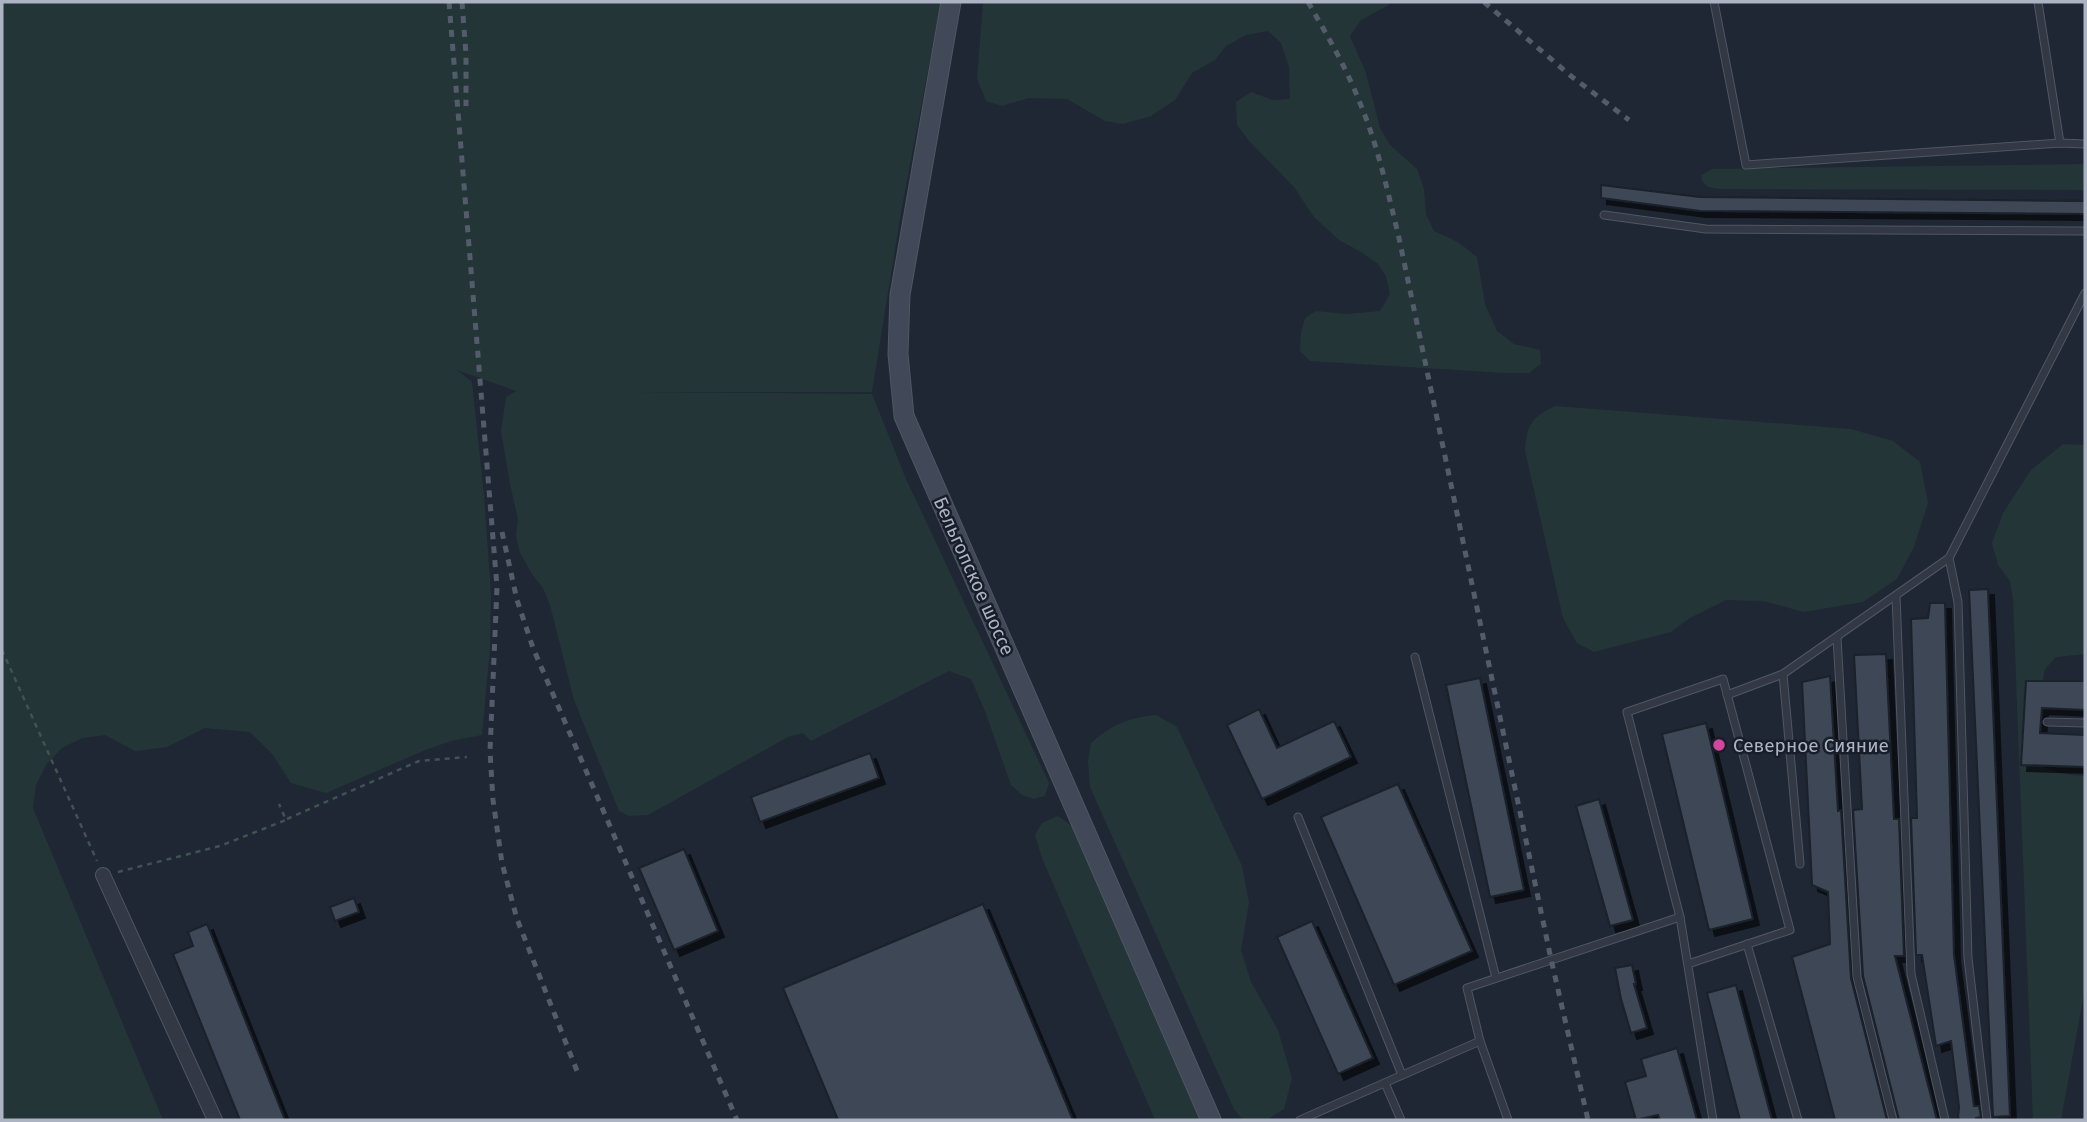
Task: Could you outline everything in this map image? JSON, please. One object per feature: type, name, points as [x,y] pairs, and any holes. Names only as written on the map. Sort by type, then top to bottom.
[{"type":"street","name":"Бельгопское шоссе","points":[[951,2],[900,295],[898,354],[904,416],[1211,1120]]},
{"type":"street","points":[[103,875],[215,1120]]},
{"type":"lane","points":[[1714,2],[1746,165],[2085,144]]},
{"type":"lane","points":[[2038,2],[2060,144]]},
{"type":"lane","points":[[1604,215],[1706,229],[2085,231]]},
{"type":"lane","points":[[1727,695],[1783,674],[1949,558],[2085,293]]},
{"type":"lane","points":[[1949,558],[1958,602],[1968,958],[1987,1120]]},
{"type":"lane","points":[[1896,596],[1911,974],[1945,1120]]},
{"type":"lane","points":[[1837,638],[1857,977],[1893,1120]]},
{"type":"lane","points":[[1415,657],[1496,978]]},
{"type":"lane","points":[[1783,674],[1800,864]]},
{"type":"lane","points":[[1688,964],[1790,930],[1723,679],[1627,712],[1681,917],[1688,964],[1713,1120]]},
{"type":"lane","points":[[2047,722],[2085,723]]},
{"type":"lane","points":[[1298,817],[1402,1075]]},
{"type":"lane","points":[[1508,1120],[1480,1041],[1467,988],[1681,917]]},
{"type":"lane","points":[[1747,944],[1798,1120]]},
{"type":"lane","points":[[1300,1120],[1480,1041]]},
{"type":"lane","points":[[1385,1083],[1401,1120]]},
{"type":"path","points":[[2,650],[103,875],[220,846],[419,761],[467,757]]},
{"type":"path","points":[[279,804],[285,820]]},
{"type":"shaded area","points":[[2,2],[941,2],[901,212],[872,392],[631,392],[872,394],[906,479],[1049,783],[1045,796],[1034,799],[1022,795],[1011,785],[971,679],[949,671],[811,741],[803,733],[788,737],[648,815],[629,816],[619,811],[574,700],[550,605],[543,588],[520,553],[516,536],[518,519],[501,431],[506,397],[516,391],[457,370],[472,382],[491,593],[490,648],[482,735],[451,741],[423,751],[326,793],[291,783],[273,755],[250,732],[205,728],[167,747],[135,751],[105,735],[82,738],[62,748],[46,765],[36,785],[33,808],[163,1120],[2,1120]]},
{"type":"shaded area","points":[[983,2],[1391,2],[1361,20],[1350,36],[1366,73],[1380,128],[1390,145],[1417,169],[1424,189],[1426,214],[1434,231],[1458,242],[1477,257],[1485,304],[1497,331],[1514,344],[1540,350],[1541,364],[1529,373],[1505,373],[1310,361],[1300,351],[1305,318],[1316,311],[1346,314],[1380,311],[1390,294],[1386,276],[1378,264],[1339,240],[1314,217],[1294,187],[1237,125],[1236,102],[1251,92],[1273,100],[1290,99],[1289,67],[1281,43],[1268,31],[1246,35],[1226,46],[1215,60],[1192,73],[1175,100],[1151,116],[1123,124],[1105,121],[1067,99],[1029,98],[1002,106],[986,101],[977,79]]},
{"type":"shaded area","points":[[2085,164],[2085,190],[1720,189],[1708,187],[1702,181],[1701,175],[1712,169]]},
{"type":"shaded area","points":[[1555,406],[1851,429],[1893,441],[1920,462],[1928,503],[1914,547],[1897,579],[1863,602],[1804,612],[1763,601],[1726,600],[1690,618],[1671,632],[1594,652],[1577,643],[1563,618],[1525,451],[1527,434],[1535,418]]},
{"type":"shaded area","points":[[2063,444],[2085,445],[2085,654],[2056,657],[2045,669],[2034,760],[2058,772],[2085,776],[2085,988],[2061,1120],[2033,1120],[2013,599],[2010,581],[1998,565],[1992,543],[2003,513],[2031,470]]},
{"type":"shaded area","points":[[1156,715],[1177,727],[1242,866],[1249,902],[1241,950],[1251,982],[1278,1030],[1292,1078],[1284,1109],[1266,1120],[1243,1120],[1234,1109],[1090,787],[1088,761],[1091,743],[1121,723]]},
{"type":"shaded area","points":[[1058,816],[1076,829],[1200,1120],[1155,1120],[1042,858],[1035,835],[1042,823]]},
{"type":"building","points":[[1601,185],[1700,197],[2085,201],[2085,214],[1700,211],[1601,198]]},
{"type":"building","points":[[1988,589],[2010,1116],[1993,1117],[1969,590]]},
{"type":"building","points":[[1930,603],[1945,603],[1954,955],[1974,1106],[1979,1106],[1981,1117],[1976,1120],[1958,1118],[1951,1041],[1936,1046],[1922,955],[1916,955],[1911,818],[1917,818],[1911,619],[1928,618]]},
{"type":"building","points":[[1886,654],[1894,819],[1899,819],[1904,956],[1895,956],[1937,1120],[1899,1120],[1863,976],[1853,810],[1862,809],[1854,655]]},
{"type":"building","points":[[1830,676],[1851,978],[1887,1120],[1835,1120],[1792,957],[1830,944],[1828,892],[1812,885],[1802,682]]},
{"type":"building","points":[[1480,678],[1524,890],[1490,897],[1446,685]]},
{"type":"building","points":[[2026,681],[2085,681],[2085,710],[2042,708],[2040,733],[2085,735],[2085,767],[2021,765]]},
{"type":"building","points":[[1259,709],[1277,748],[1334,721],[1351,757],[1262,799],[1227,725]]},
{"type":"building","points":[[1706,723],[1753,919],[1709,930],[1662,734]]},
{"type":"building","points":[[870,753],[879,778],[760,822],[751,797]]},
{"type":"building","points":[[1398,784],[1472,951],[1394,985],[1321,817]]},
{"type":"building","points":[[1599,799],[1633,920],[1610,926],[1576,806]]},
{"type":"building","points":[[684,849],[718,931],[674,950],[639,868]]},
{"type":"building","points":[[354,898],[359,912],[335,921],[330,907]]},
{"type":"building","points":[[983,904],[1073,1120],[838,1120],[783,988]]},
{"type":"building","points":[[1312,921],[1373,1058],[1338,1074],[1277,937]]},
{"type":"building","points":[[207,924],[285,1120],[240,1120],[173,954],[193,946],[188,932]]},
{"type":"building","points":[[1632,965],[1634,984],[1647,1028],[1631,1033],[1615,968]]},
{"type":"building","points":[[1736,985],[1772,1120],[1740,1120],[1707,993]]},
{"type":"building","points":[[1677,1048],[1697,1120],[1660,1120],[1658,1115],[1636,1120],[1625,1082],[1646,1076],[1641,1059]]},
{"type":"railway","points":[[449,2],[497,587],[490,751],[493,800],[502,863],[517,919],[579,1076]]},
{"type":"railway","points":[[462,2],[466,106]]},
{"type":"railway","points":[[1308,2],[1355,90],[1387,187],[1551,959],[1588,1120]]},
{"type":"railway","points":[[1484,2],[1571,76],[1629,120]]},
{"type":"railway","points":[[502,532],[517,600],[533,648],[737,1120]]},
{"type":"place","name":"Северное Сияние","points":[[1719,745]]}]
